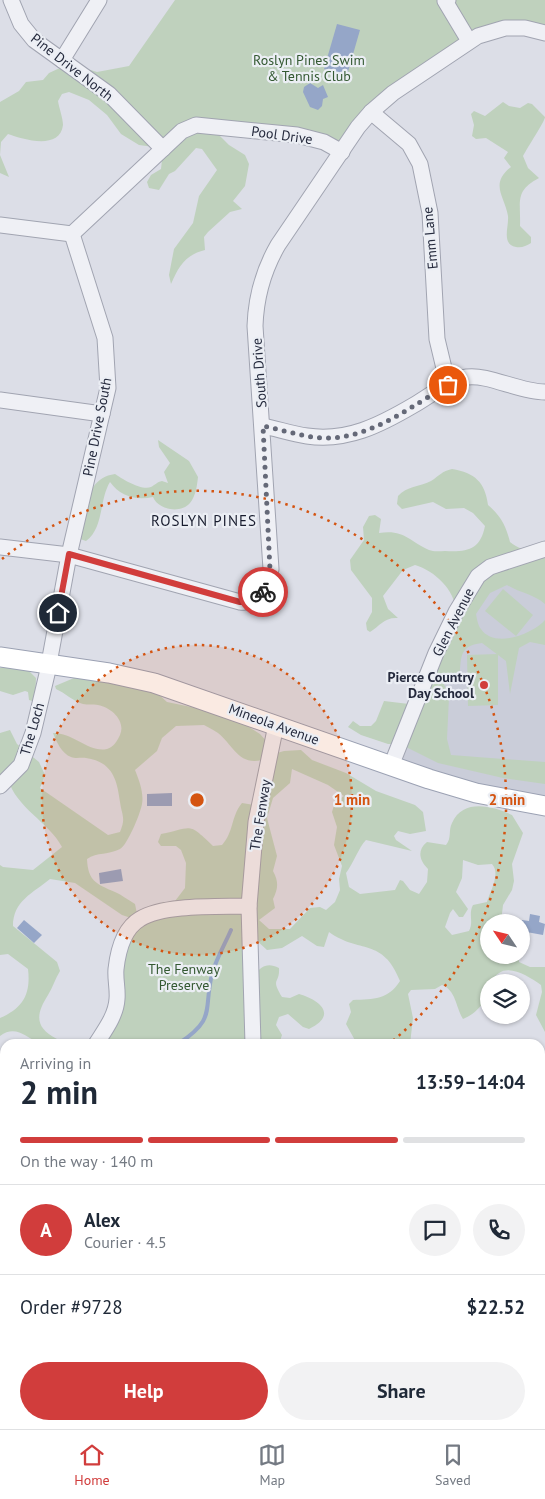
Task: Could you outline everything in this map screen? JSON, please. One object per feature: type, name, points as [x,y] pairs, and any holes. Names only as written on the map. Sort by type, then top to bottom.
[{"type":"main road","name":"Mineola Avenue","points":[[0,656],[154,683],[208,700],[392,766],[476,792],[545,806]]},
{"type":"street","name":"Pine Drive North","points":[[11,0],[22,24],[31,37],[109,94],[163,149]]},
{"type":"street","points":[[62,60],[99,0]]},
{"type":"street","points":[[448,0],[446,1],[469,41]]},
{"type":"street","points":[[342,152],[371,112],[393,93],[469,41],[492,30],[505,28],[525,28],[545,33]]},
{"type":"street","name":"Emm Lane","points":[[371,112],[409,144],[420,164],[430,213],[437,339],[448,385]]},
{"type":"street","name":"Pool Drive","points":[[72,234],[163,149],[187,128],[196,125],[307,137],[324,142],[342,152]]},
{"type":"street","name":"South Drive","points":[[69,554],[246,603],[256,600],[266,587],[270,570],[263,426],[255,326],[256,305],[263,274],[278,245],[342,152]]},
{"type":"street","points":[[0,225],[72,234]]},
{"type":"street","name":"Pine Drive South","points":[[48,664],[69,554],[108,388],[105,338],[72,234]]},
{"type":"street","points":[[263,426],[307,436],[326,438],[351,436],[400,413],[463,378],[476,377],[528,392],[545,392]]},
{"type":"street","points":[[0,400],[102,414]]},
{"type":"street","points":[[0,546],[69,554]]},
{"type":"street","name":"Glen Avenue","points":[[392,766],[430,667],[456,612],[474,582],[490,566],[545,548]]},
{"type":"street","name":"The Loch","points":[[0,786],[16,772],[25,757],[38,712],[48,664]]},
{"type":"street","name":"The Fenway","points":[[253,1039],[249,906],[256,822],[276,725]]},
{"type":"street","points":[[99,1039],[116,1008],[118,955],[125,935],[133,924],[144,916],[178,908],[249,906]]},
{"type":"shaded area","name":"Pierce Country Day School","points":[[545,549],[545,806],[391,766],[456,612]]},
{"type":"green space","name":"Roslyn Pines Swim & Tennis Club","points":[[175,0],[545,0],[545,33],[505,28],[393,93],[342,152],[330,145],[218,134],[229,145],[245,155],[249,164],[245,186],[233,201],[242,209],[230,212],[208,232],[204,237],[205,250],[192,255],[183,262],[171,284],[169,275],[174,249],[193,223],[199,196],[217,170],[202,149],[196,148],[175,171],[169,174],[159,190],[149,188],[147,182],[151,175],[161,169],[162,160],[154,147],[139,145],[121,134],[107,115],[89,100],[69,92],[62,94],[58,101],[63,125],[60,133],[55,138],[48,141],[40,141],[8,134],[1,142],[0,155],[0,102],[19,91],[26,82],[43,80],[49,73],[62,67],[81,67],[97,72],[129,66]]},
{"type":"green space","points":[[503,102],[509,106],[520,108],[528,103],[532,104],[545,117],[523,156],[528,168],[539,178],[526,188],[520,198],[520,226],[531,237],[531,243],[520,247],[511,245],[507,239],[508,216],[500,191],[501,179],[504,173],[511,167],[504,158],[508,152],[486,138],[476,139],[472,136],[474,125],[471,114],[474,111],[485,116]]},
{"type":"green space","points":[[0,155],[9,177],[0,173]]},
{"type":"green space","points":[[158,440],[189,461],[198,477],[195,494],[190,503],[181,509],[165,508],[153,497],[135,498],[124,494],[110,482],[96,529],[86,541],[80,539],[87,499],[97,482],[115,474],[132,484],[147,488],[162,481],[168,483],[164,472],[170,463],[159,447]]},
{"type":"green space","points":[[452,469],[467,473],[478,480],[487,497],[488,505],[502,522],[510,542],[527,550],[545,549],[545,604],[507,585],[490,593],[476,614],[479,626],[487,635],[504,639],[532,630],[545,620],[545,645],[530,642],[519,648],[510,694],[506,661],[482,643],[468,647],[465,650],[461,660],[459,680],[454,675],[448,677],[444,684],[449,697],[447,739],[451,755],[545,762],[545,784],[503,778],[438,763],[400,744],[388,744],[361,735],[348,727],[353,721],[360,726],[371,726],[376,721],[384,701],[409,704],[456,611],[452,596],[443,582],[430,572],[415,565],[403,570],[383,596],[388,609],[398,618],[386,620],[370,632],[367,630],[366,623],[372,612],[372,598],[351,570],[350,560],[364,540],[363,527],[369,516],[375,515],[381,519],[379,533],[401,534],[422,547],[435,551],[460,551],[472,548],[480,540],[485,526],[473,513],[464,508],[446,509],[433,502],[402,509],[397,504],[398,496],[405,490],[427,483],[443,472]]},
{"type":"green space","points":[[503,589],[533,615],[516,636],[485,611]]},
{"type":"green space","points":[[498,654],[498,705],[468,706],[467,655]]},
{"type":"green space","points":[[8,666],[28,670],[36,678],[35,702],[29,700],[28,692],[25,691],[13,695],[0,691],[0,668]]},
{"type":"green space","name":"The Fenway Preserve","points":[[74,678],[97,678],[157,693],[167,702],[201,709],[246,725],[260,734],[277,753],[301,750],[312,760],[346,773],[376,791],[415,805],[423,812],[426,831],[410,834],[398,831],[394,836],[396,840],[412,851],[366,840],[361,847],[346,873],[349,887],[360,894],[395,890],[400,880],[410,890],[419,894],[427,882],[428,869],[421,859],[422,848],[427,842],[446,845],[449,840],[452,823],[457,815],[463,810],[479,806],[496,809],[512,815],[523,833],[512,864],[514,881],[512,890],[503,905],[502,914],[480,914],[480,964],[523,964],[530,967],[545,967],[545,1032],[536,1015],[542,992],[541,985],[530,978],[530,974],[508,970],[498,974],[480,974],[480,1007],[463,1019],[453,995],[447,987],[442,985],[435,989],[411,990],[408,994],[413,1018],[411,1039],[354,1039],[346,1024],[351,1012],[349,1004],[353,1000],[374,999],[385,995],[391,992],[400,981],[393,967],[378,952],[340,939],[329,932],[324,947],[317,946],[302,936],[282,948],[267,950],[255,939],[252,977],[267,965],[279,968],[276,984],[282,997],[290,998],[299,994],[314,1000],[323,1008],[323,1018],[318,1024],[309,1029],[303,1027],[288,1014],[279,1017],[276,1025],[282,1035],[281,1039],[94,1039],[108,1026],[131,918],[122,915],[75,883],[50,879],[20,904],[16,910],[13,926],[57,962],[60,971],[41,1008],[39,1020],[44,1030],[57,1039],[32,1039],[21,1033],[11,1031],[0,1036],[0,1018],[20,1005],[27,993],[29,978],[28,969],[8,954],[0,955],[0,865],[3,867],[33,870],[62,847],[49,830],[25,807],[12,789],[8,779],[0,782],[0,733],[10,730],[17,744],[39,762],[45,775],[40,788],[108,835],[120,832],[123,823],[117,786],[112,773],[102,763],[95,760],[73,758],[65,753],[53,733],[68,736],[88,746],[100,749],[107,749],[116,742],[120,735],[121,725],[113,712],[98,705],[79,703],[56,689],[55,686]],"holes":[[[204,725],[223,738],[242,757],[254,761],[262,760],[254,805],[242,803],[238,808],[229,835],[222,845],[213,846],[189,828],[161,834],[158,842],[161,846],[176,846],[181,850],[186,863],[185,888],[172,905],[164,902],[137,914],[135,904],[94,881],[89,872],[87,859],[95,855],[120,849],[130,836],[142,804],[142,791],[135,770],[157,751],[162,738],[176,726]],[[292,769],[328,785],[344,796],[335,802],[332,812],[337,827],[334,845],[342,866],[339,879],[340,890],[335,902],[326,910],[320,907],[310,908],[290,929],[269,929],[259,920],[275,908],[273,899],[277,885],[273,871],[277,856],[267,818],[273,798],[290,783]],[[463,860],[478,865],[492,864],[494,868],[494,883],[487,902],[473,905],[469,931],[452,935],[445,927],[450,913],[453,909],[459,917],[463,917],[468,909],[456,892],[462,878]]]},
{"type":"water","points":[[337,24],[360,30],[347,75],[324,69]]},
{"type":"water","points":[[310,83],[318,88],[323,85],[328,97],[323,99],[322,106],[318,110],[310,107],[303,92],[304,87]]},
{"type":"water","points":[[172,793],[172,806],[147,806],[147,794]]},
{"type":"water","points":[[121,869],[123,881],[100,884],[99,873]]},
{"type":"water","points":[[530,914],[540,916],[539,922],[545,924],[543,935],[530,933]]},
{"type":"water","points":[[24,920],[42,935],[34,943],[17,928]]},
{"type":"waterway","points":[[185,1039],[204,1020],[208,1006],[212,974],[231,930]]},
{"type":"way so far","points":[[263,592],[270,570],[263,426],[307,436],[326,438],[351,436],[407,410],[448,385]]},
{"type":"place","name":"Pierce Country Day School","points":[[484,685]]},
{"type":"district","name":"ROSLYN PINES","points":[[204,521]]},
{"type":"route","points":[[58,613],[69,554],[240,602],[246,603],[256,600],[263,592]]}]
